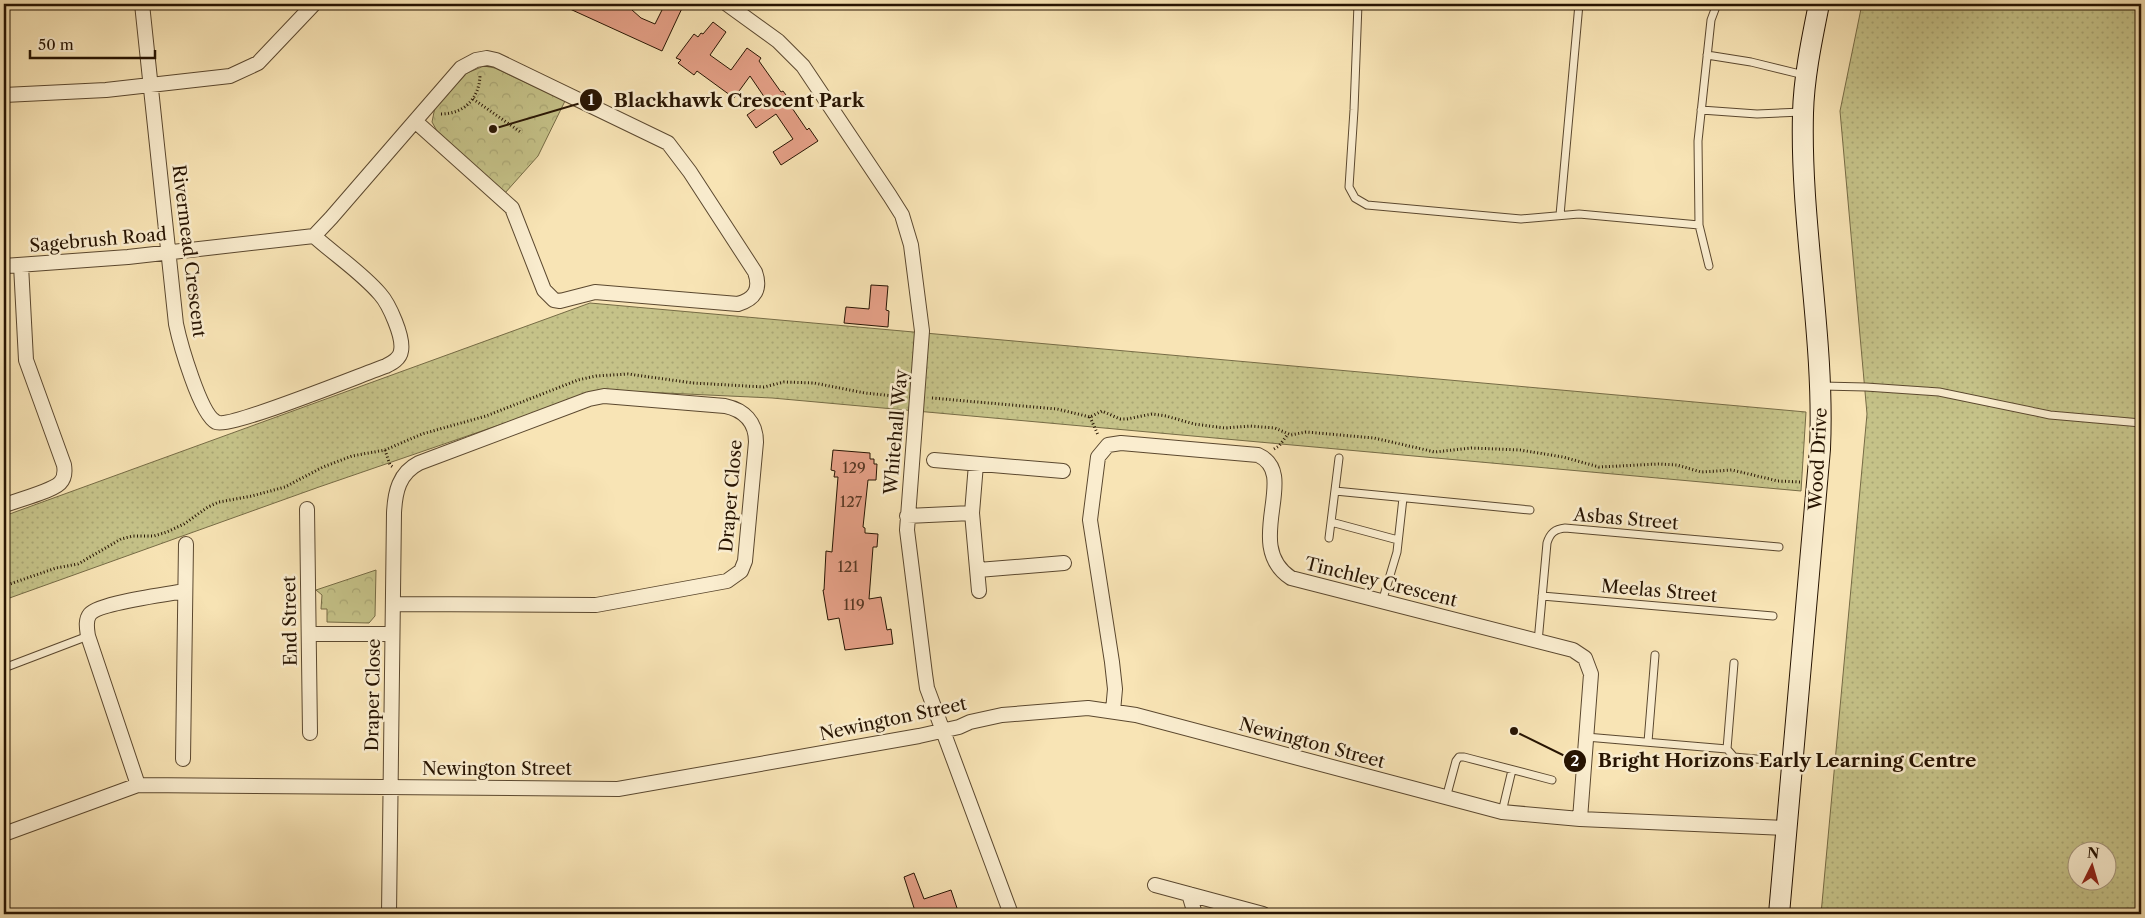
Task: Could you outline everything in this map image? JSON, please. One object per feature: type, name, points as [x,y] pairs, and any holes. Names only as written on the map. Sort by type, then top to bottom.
[{"type":"street","name":"Rivermead Crescent","points":[[142,4],[176,324],[202,404],[212,419],[222,424],[271,409],[386,366],[399,357],[402,351],[399,334],[387,303],[371,285],[314,236]]},
{"type":"street","points":[[4,94],[62,93],[230,76],[245,71],[258,63],[314,4]]},
{"type":"street","name":"Whitehall Way","points":[[728,4],[778,41],[803,66],[890,196],[906,227],[916,278],[922,331],[907,516],[908,543],[927,688],[1011,914]]},
{"type":"street","name":"Wood Drive","points":[[1779,914],[1822,424],[1821,386],[1804,175],[1803,112],[1819,4]]},
{"type":"street","points":[[314,236],[331,218],[426,108],[462,68],[476,60],[487,58],[496,60],[668,142],[690,172],[755,272],[758,285],[757,292],[753,298],[738,304],[595,292],[566,301],[554,300],[544,290],[539,281],[512,208],[415,121]]},
{"type":"street","name":"Sagebrush Road","points":[[4,266],[169,253],[314,236]]},
{"type":"street","points":[[4,505],[55,486],[62,480],[65,472],[64,464],[26,360],[21,265]]},
{"type":"street","name":"Draper Close","points":[[389,914],[392,634],[395,498],[404,473],[419,462],[604,396],[735,408],[744,413],[754,427],[756,442],[745,561],[741,571],[727,582],[596,605],[393,604]]},
{"type":"street","points":[[1113,710],[1115,689],[1112,662],[1090,520],[1097,462],[1100,453],[1108,446],[1121,443],[1251,454],[1264,457]]},
{"type":"street","name":"Tinchley Crescent","points":[[1264,457],[1273,467],[1274,473],[1270,549],[1276,565],[1291,578],[1573,650],[1585,658],[1591,674],[1580,819]]},
{"type":"street","points":[[934,460],[1063,471]]},
{"type":"street","points":[[976,464],[972,514],[979,591]]},
{"type":"street","name":"End Street","points":[[307,509],[310,733]]},
{"type":"street","points":[[907,516],[972,514]]},
{"type":"street","points":[[183,759],[186,544]]},
{"type":"street","points":[[978,570],[1064,563]]},
{"type":"street","points":[[138,785],[88,636],[86,623],[89,615],[94,610],[103,606],[185,591]]},
{"type":"street","points":[[309,634],[392,634]]},
{"type":"street","name":"Newington Street","points":[[4,834],[138,785],[618,789],[943,730],[1002,715],[1088,708],[1113,710],[1502,812],[1580,819],[1787,828]]},
{"type":"street","points":[[1155,885],[1263,914]]},
{"type":"street","points":[[1189,894],[1195,914]]},
{"type":"lane","points":[[1358,4],[1349,181],[1349,187],[1354,198],[1367,205],[1521,219],[1578,214],[1699,225]]},
{"type":"lane","points":[[1560,215],[1579,4]]},
{"type":"lane","points":[[1709,266],[1699,225],[1698,141],[1711,20],[1717,4]]},
{"type":"lane","points":[[1707,55],[1751,62],[1807,76]]},
{"type":"lane","points":[[1701,110],[1757,114],[1803,112]]},
{"type":"lane","points":[[1821,386],[1866,386],[1939,392],[2050,415],[2141,423]]},
{"type":"lane","points":[[1329,538],[1339,458]]},
{"type":"lane","points":[[1335,491],[1530,510]]},
{"type":"lane","points":[[1382,602],[1397,552],[1403,498]]},
{"type":"lane","points":[[1331,522],[1398,540]]},
{"type":"lane","name":"Asbas Street","points":[[1538,642],[1546,542],[1552,532],[1560,528],[1780,547]]},
{"type":"lane","name":"Meelas Street","points":[[1542,596],[1773,616]]},
{"type":"lane","points":[[4,668],[88,636]]},
{"type":"lane","points":[[1648,742],[1656,655]]},
{"type":"lane","points":[[1727,749],[1734,663]]},
{"type":"lane","points":[[1586,737],[1727,749],[1734,757],[1767,760]]},
{"type":"lane","points":[[1446,798],[1456,761],[1459,757],[1552,780]]},
{"type":"lane","points":[[1502,812],[1512,770]]},
{"type":"path","points":[[426,108],[433,113],[451,114],[467,106],[473,99],[480,84],[479,67],[476,60]]},
{"type":"path","points":[[473,99],[522,133]]},
{"type":"path","points":[[1264,457],[1279,446],[1288,434]]},
{"type":"green space","points":[[1862,4],[2141,4],[2141,914],[1821,914],[1867,414],[1840,111]]},
{"type":"green space","points":[[484,66],[495,68],[565,101],[538,156],[505,193],[437,131],[432,122],[435,107],[467,73]]},
{"type":"green space","points":[[590,303],[1806,412],[1801,491],[772,398],[601,390],[319,487],[4,600],[4,516]]},
{"type":"green space","points":[[376,570],[375,616],[369,623],[327,622],[327,609],[321,609],[322,595],[316,590]]},
{"type":"building","points":[[559,4],[635,4],[632,10],[641,18],[655,24],[665,4],[684,4],[662,51]]},
{"type":"building","points":[[713,22],[726,32],[710,55],[731,70],[747,48],[761,58],[759,61],[781,92],[783,91],[792,103],[790,105],[807,130],[809,128],[818,141],[781,165],[773,152],[793,139],[776,114],[756,128],[747,115],[767,101],[750,76],[734,98],[697,71],[694,75],[678,63],[681,60],[676,58],[694,34],[698,37],[701,33],[703,34]]},
{"type":"building","points":[[871,285],[888,286],[886,310],[889,311],[888,327],[844,323],[846,307],[869,309]]},
{"type":"building","points":[[833,450],[870,453],[870,459],[874,459],[874,464],[877,464],[876,480],[868,480],[863,527],[865,528],[865,533],[878,534],[877,547],[873,547],[869,599],[881,597],[887,630],[891,629],[893,644],[845,650],[839,618],[828,620],[823,590],[826,551],[832,552],[838,477],[834,477],[835,471],[831,470]]},
{"type":"building","points":[[914,873],[924,899],[951,890],[959,914],[916,914],[904,877]]},
{"type":"place","name":"Blackhawk Crescent Park","points":[[493,129]]},
{"type":"place","name":"Bright Horizons Early Learning Centre","points":[[1514,731]]}]
